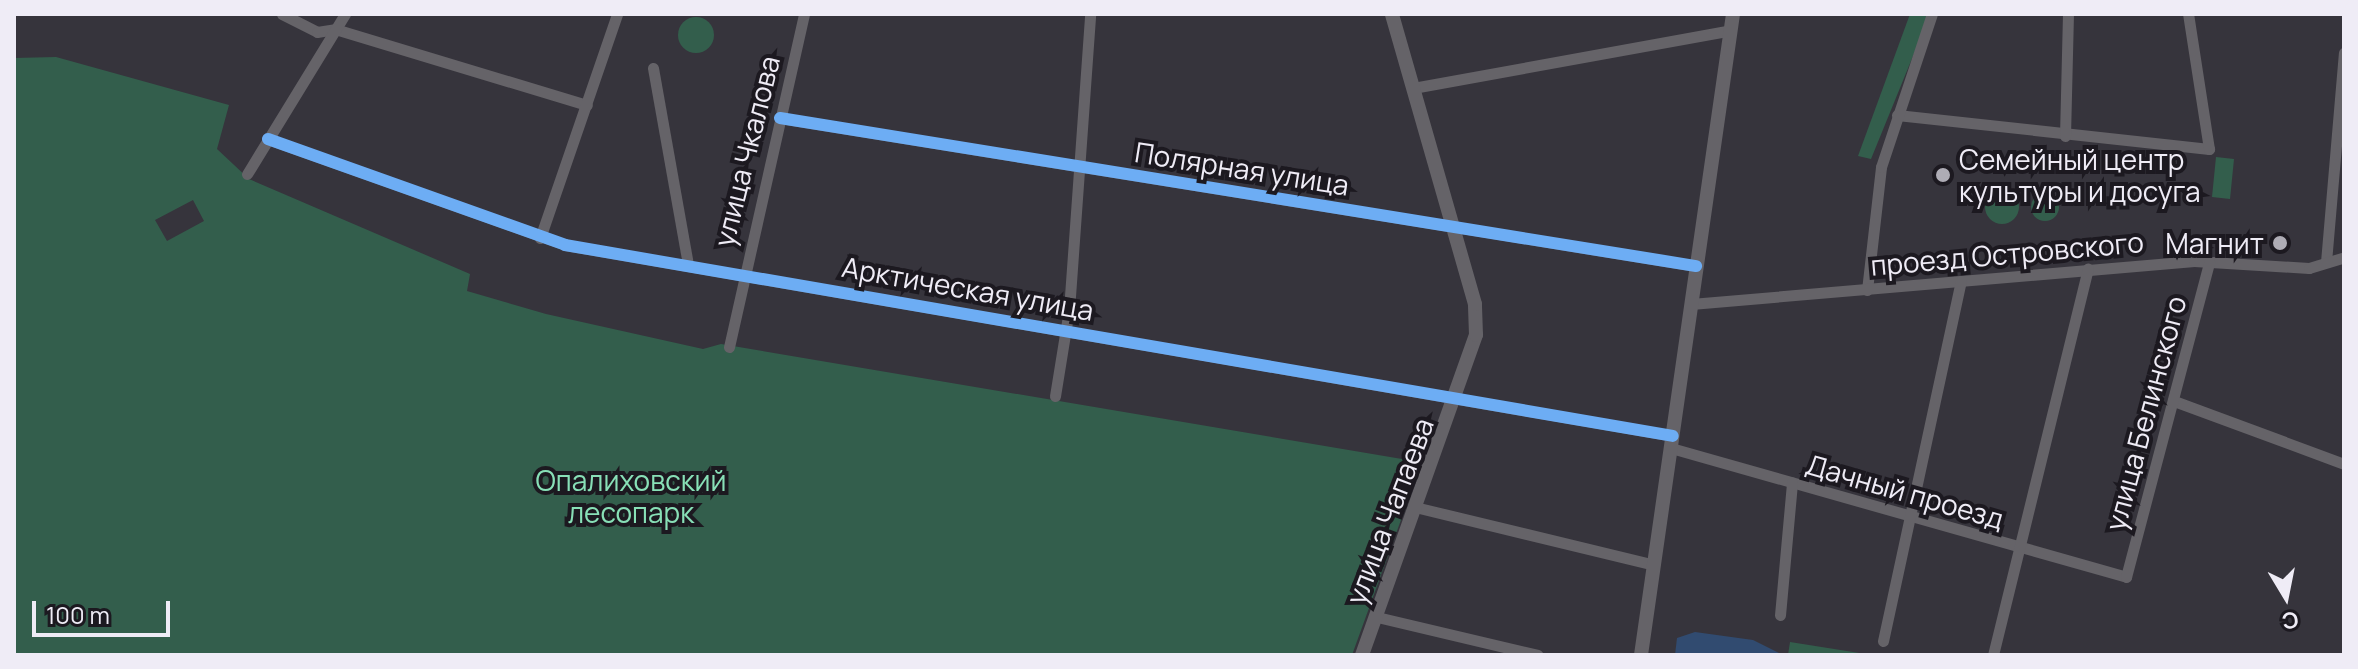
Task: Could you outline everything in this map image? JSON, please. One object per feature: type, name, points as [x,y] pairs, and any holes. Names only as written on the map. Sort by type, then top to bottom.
[{"type":"street","points":[[282,14],[317,32],[335,29],[587,105]]},
{"type":"street","points":[[247,174],[345,14]]},
{"type":"street","points":[[540,238],[617,14]]},
{"type":"street","name":"улица Чкалова","points":[[729,347],[740,273],[804,14]]},
{"type":"street","points":[[1055,396],[1066,330],[1090,14]]},
{"type":"street","name":"улица Чапаева","points":[[1362,655],[1460,397],[1477,320],[1453,224],[1392,14]]},
{"type":"street","points":[[1641,655],[1733,14]]},
{"type":"street","points":[[1867,290],[1881,167],[1932,14]]},
{"type":"street","points":[[2065,136],[2068,14]]},
{"type":"street","points":[[1897,115],[2065,136],[2209,149],[2188,14]]},
{"type":"street","points":[[1413,88],[1731,30]]},
{"type":"street","points":[[2326,262],[2339,146],[2344,53]]},
{"type":"street","points":[[653,68],[688,265]]},
{"type":"street","name":"Полярная улица","points":[[780,118],[1453,224],[1696,266]]},
{"type":"street","name":"Арктическая улица","points":[[268,139],[540,238],[1460,397],[1672,442]]},
{"type":"street","name":"проезд Островского","points":[[1691,304],[2088,269],[2209,262],[2292,268],[2344,257]]},
{"type":"street","name":"улица Белинского","points":[[2126,577],[2209,262]]},
{"type":"street","points":[[1993,655],[2016,548],[2088,269]]},
{"type":"street","points":[[1883,641],[1961,281]]},
{"type":"street","points":[[2174,401],[2344,464]]},
{"type":"street","name":"Дачный проезд","points":[[1672,442],[1909,518],[2126,577]]},
{"type":"street","points":[[1780,615],[1792,483]]},
{"type":"street","points":[[1419,508],[1654,565]]},
{"type":"street","points":[[1377,617],[1538,655]]},
{"type":"green space","points":[[1910,14],[1928,14],[1924,29],[1871,159],[1858,156]]},
{"type":"green space","points":[[696,17],[709,22],[714,35],[709,48],[696,53],[683,48],[678,35],[683,22]]},
{"type":"green space","name":"Опалиховский лесопарк","points":[[56,57],[229,105],[217,149],[249,179],[470,274],[467,291],[546,314],[703,349],[721,344],[1402,459],[1418,473],[1352,655],[14,655],[14,58]],"holes":[[[193,200],[204,221],[167,241],[155,220]]]},
{"type":"green space","points":[[2216,157],[2234,159],[2230,199],[2212,197]]},
{"type":"green space","points":[[2002,190],[2014,195],[2019,207],[2014,219],[2002,224],[1990,219],[1985,207],[1990,195]]},
{"type":"green space","points":[[2045,193],[2055,197],[2059,207],[2055,217],[2045,221],[2035,217],[2031,207],[2035,197]]},
{"type":"green space","points":[[1790,642],[1872,655],[1788,655]]},
{"type":"water","points":[[1695,632],[1753,640],[1783,655],[1675,655],[1677,638]]},
{"type":"cycle path","points":[[780,118],[1696,266]]},
{"type":"cycle path","points":[[268,139],[565,245],[1673,436]]},
{"type":"place","name":"Семейный центр культуры и досуга","points":[[1943,175]]},
{"type":"place","name":"Магнит","points":[[2280,243]]}]
